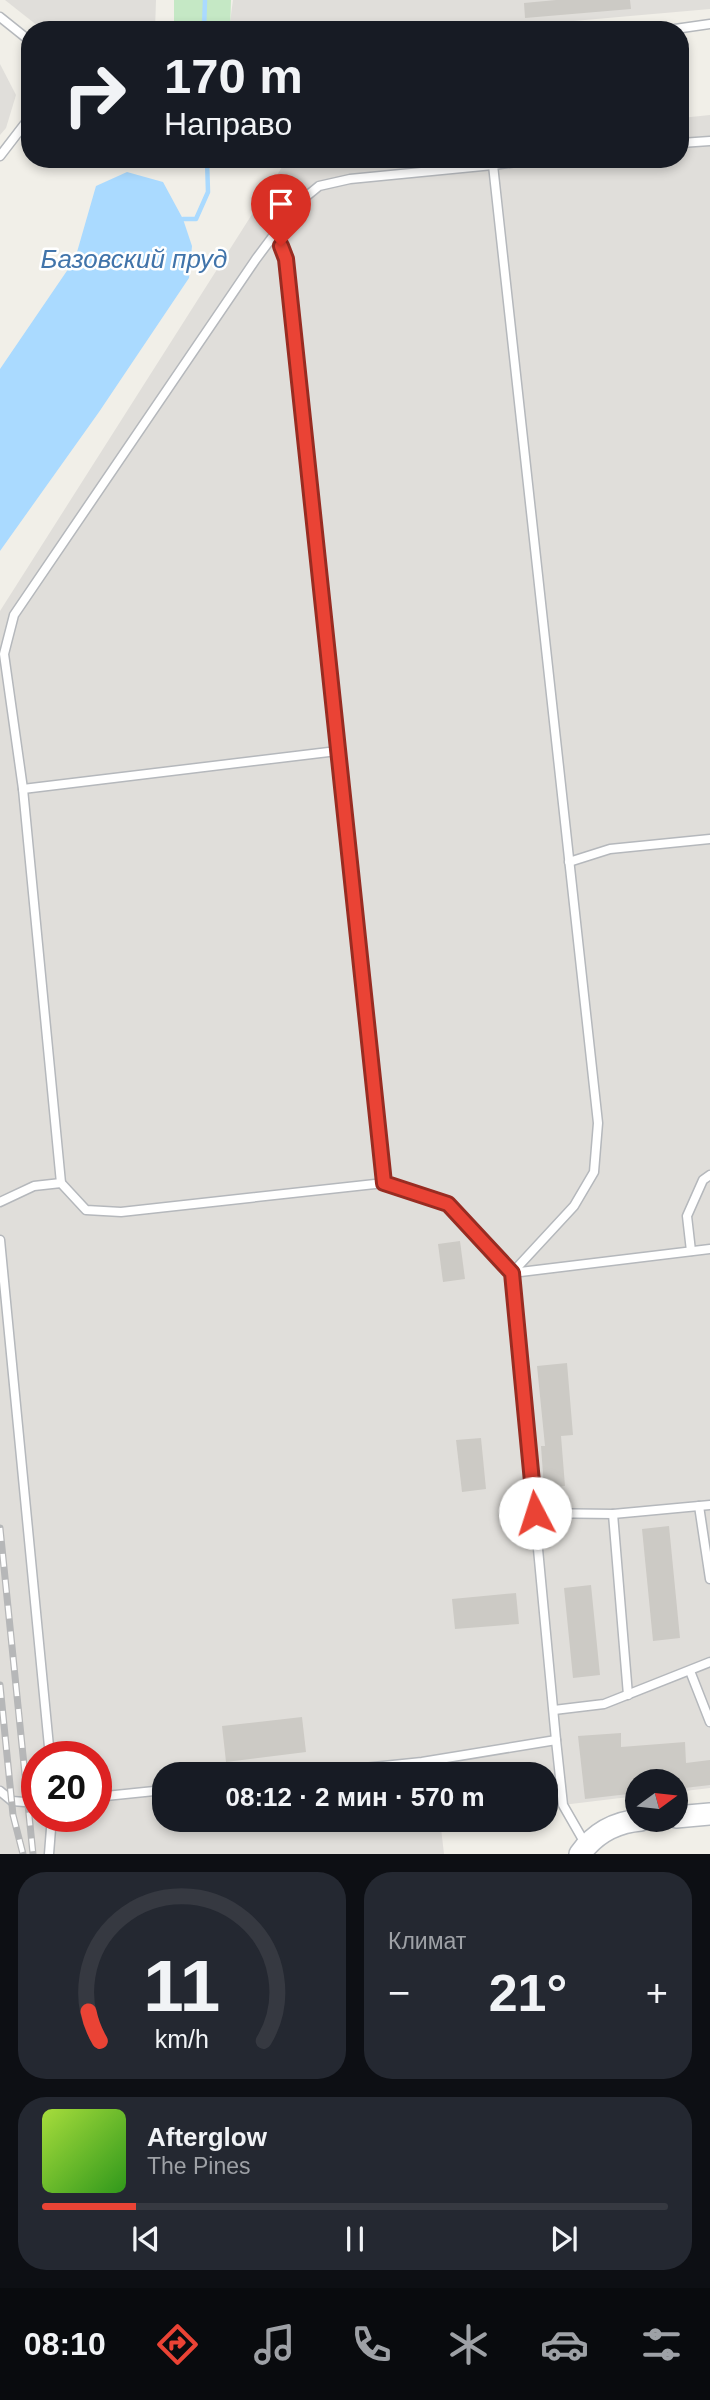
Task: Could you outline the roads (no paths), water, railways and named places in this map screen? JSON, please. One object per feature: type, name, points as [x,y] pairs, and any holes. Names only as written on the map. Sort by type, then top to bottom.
[{"type":"main road","points":[[688,1816],[710,1814]]},
{"type":"main road","points":[[584,1849],[603,1831],[625,1822]]},
{"type":"lane","points":[[0,17],[21,34]]},
{"type":"lane","points":[[689,27],[710,24]]},
{"type":"lane","points":[[0,156],[21,129]]},
{"type":"lane","points":[[689,142],[710,141]]},
{"type":"lane","points":[[463,168],[351,179],[319,187],[297,204],[275,232],[14,615],[4,654],[23,789],[61,1183],[86,1210],[121,1212],[384,1183],[448,1204],[512,1273],[563,1805],[584,1849]]},
{"type":"lane","points":[[493,168],[598,1123],[594,1172],[574,1206],[512,1273]]},
{"type":"lane","points":[[275,232],[286,259],[384,1183]]},
{"type":"lane","points":[[23,789],[337,751]]},
{"type":"lane","points":[[569,862],[610,849],[710,839]]},
{"type":"lane","points":[[691,1251],[687,1216],[703,1180],[710,1175]]},
{"type":"lane","points":[[0,1202],[34,1186],[61,1183]]},
{"type":"lane","points":[[0,1240],[48,1741]]},
{"type":"lane","points":[[512,1273],[710,1249]]},
{"type":"lane","points":[[535,1513],[613,1514],[710,1505]]},
{"type":"lane","points":[[699,1506],[710,1579]]},
{"type":"lane","points":[[613,1514],[628,1695]]},
{"type":"lane","points":[[554,1710],[604,1704],[710,1662]]},
{"type":"lane","points":[[690,1671],[710,1722]]},
{"type":"lane","points":[[422,1762],[556,1740]]},
{"type":"lane","points":[[0,1791],[12,1801],[21,1802]]},
{"type":"lane","points":[[112,1795],[152,1791]]},
{"type":"lane","points":[[49,1854],[51,1832]]},
{"type":"water","name":"Базовский пруд","points":[[127,172],[163,182],[183,219],[192,246],[189,278],[99,412],[0,551],[0,369],[75,259],[96,186]]},
{"type":"waterway","points":[[204,21],[205,0]]},
{"type":"waterway","points":[[183,219],[196,219],[208,192],[207,168]]},
{"type":"railway","points":[[0,1528],[33,1854]]},
{"type":"railway","points":[[0,1685],[13,1815],[23,1854]]}]
